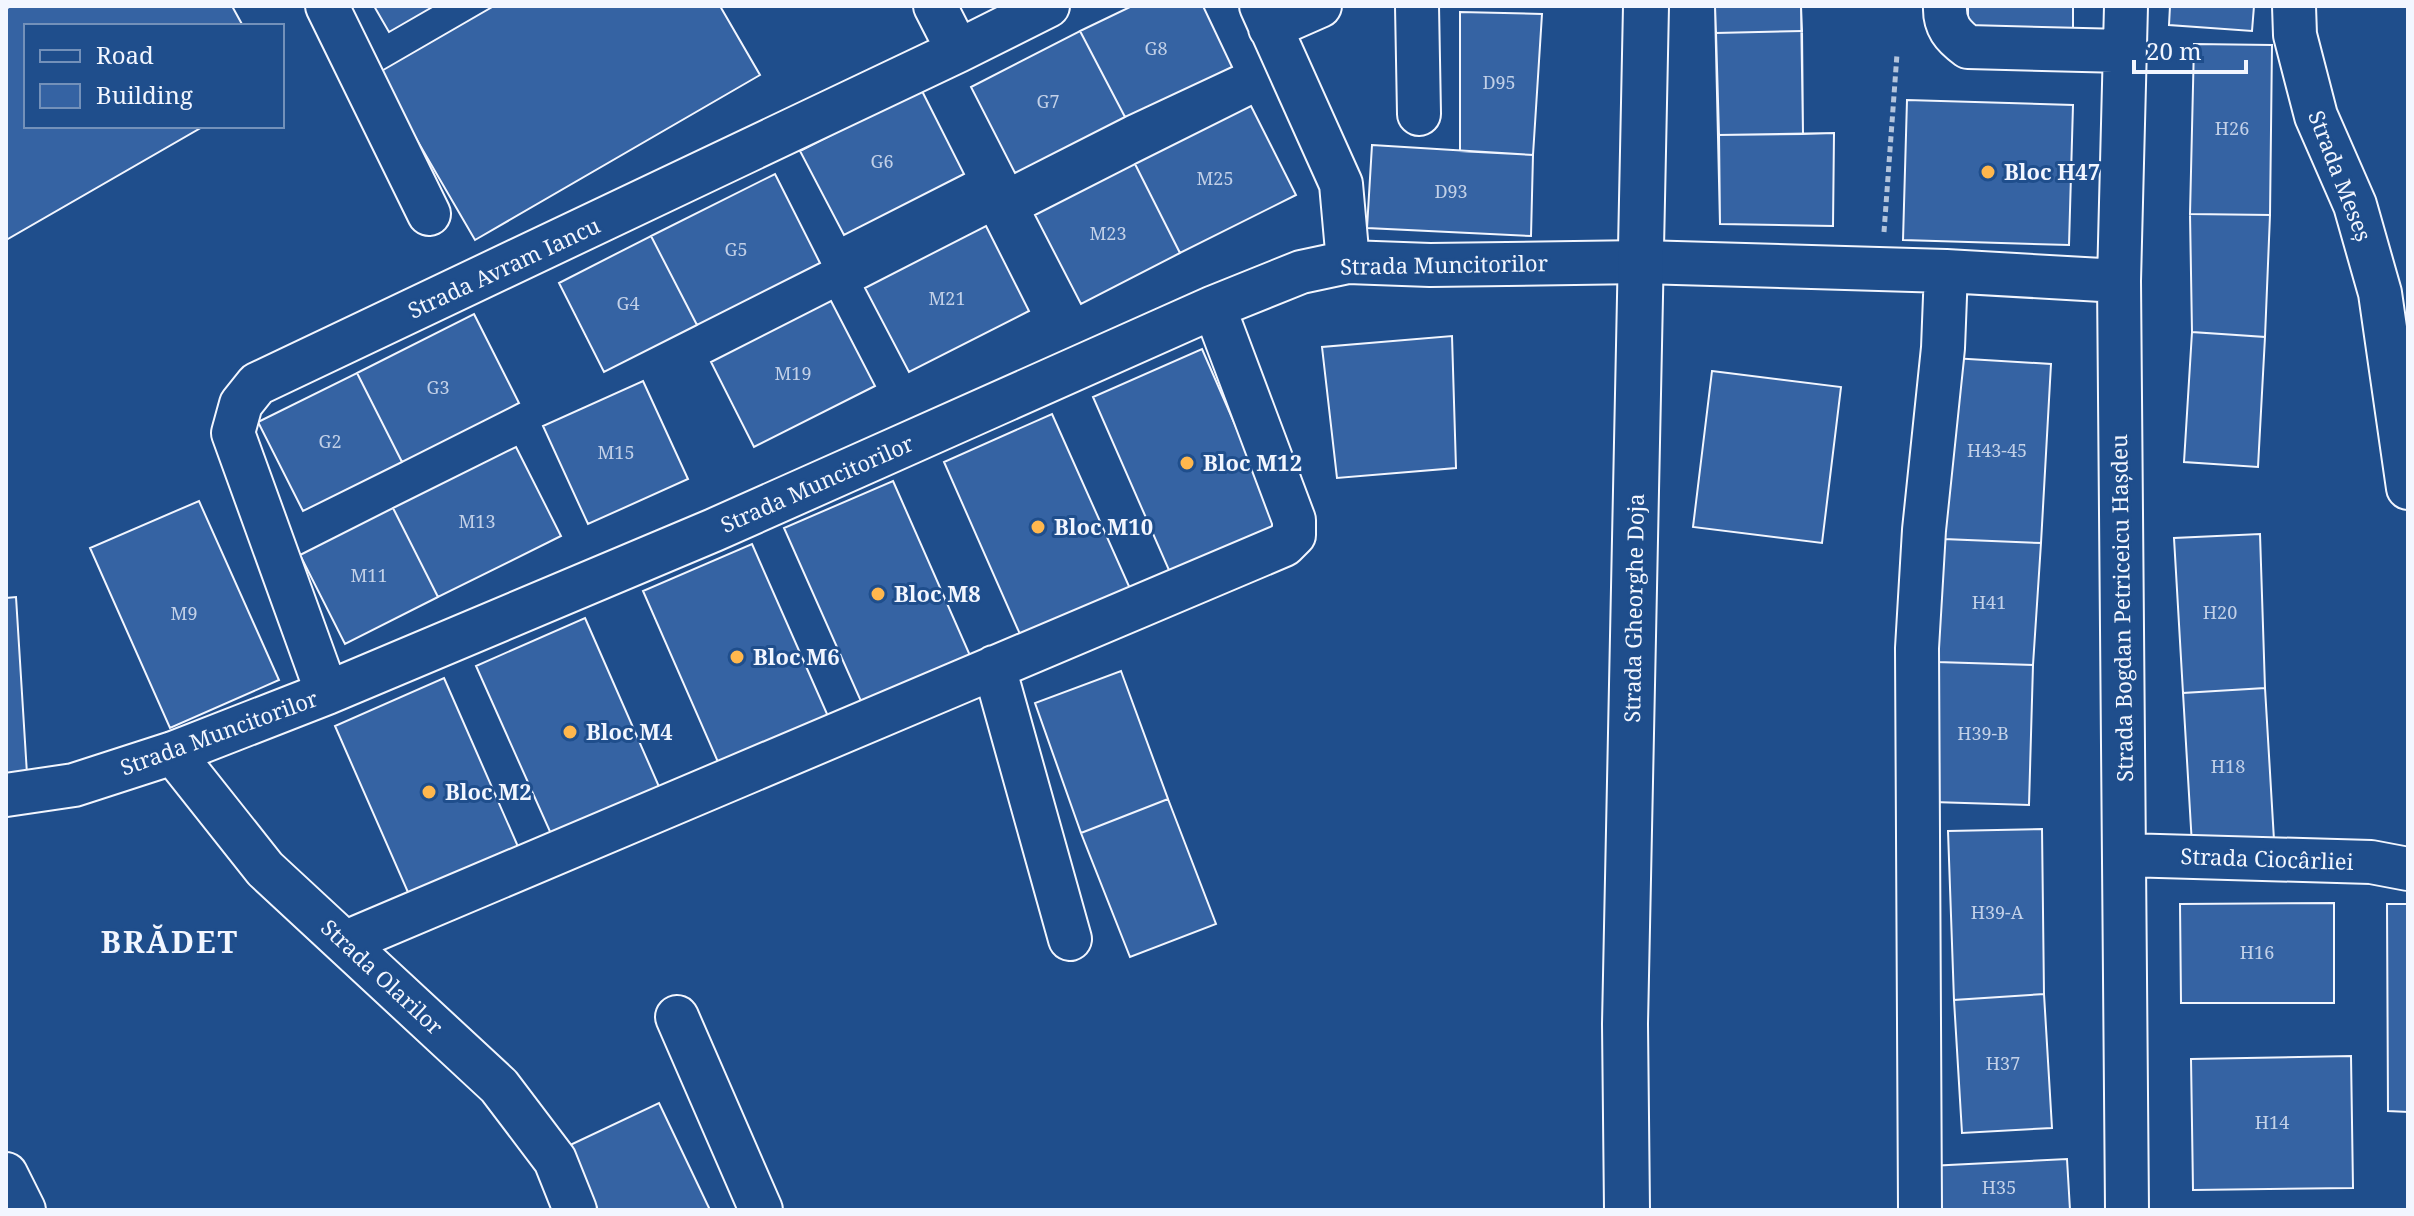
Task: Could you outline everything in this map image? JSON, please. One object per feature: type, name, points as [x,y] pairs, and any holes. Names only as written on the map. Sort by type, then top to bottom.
[{"type":"main road","name":"Strada Gheorghe Doja","points":[[1627,1210],[1625,1008],[1646,6]]},
{"type":"street","points":[[327,6],[429,214]]},
{"type":"street","points":[[935,6],[958,51]]},
{"type":"street","name":"Strada Avram Iancu","points":[[327,693],[233,433],[241,404],[257,384],[1048,6]]},
{"type":"street","points":[[1320,6],[1266,17],[1341,184],[1348,262]]},
{"type":"street","points":[[1417,6],[1419,114]]},
{"type":"street","points":[[1945,6],[1944,13],[1952,36],[1968,47],[2123,51]]},
{"type":"street","name":"Strada Bogdan Petriceicu Hașdeu","points":[[2126,6],[2119,281],[2127,1210]]},
{"type":"street","name":"Strada Meseș","points":[[2294,6],[2295,35],[2316,116],[2354,202],[2380,293],[2408,488]]},
{"type":"street","name":"Strada Muncitorilor","points":[[6,795],[74,785],[173,753],[327,693],[714,530],[1214,307],[1301,272],[1348,262],[1430,265],[1642,262],[1946,271],[2119,281]]},
{"type":"street","points":[[1920,1210],[1917,648],[1924,530],[1943,348],[1946,271]]},
{"type":"street","points":[[346,942],[1284,545],[1294,535],[1294,520],[1214,307]]},
{"type":"street","points":[[994,667],[1070,939]]},
{"type":"street","name":"Strada Olarilor","points":[[173,753],[265,869],[499,1086],[555,1160],[575,1210]]},
{"type":"street","name":"Strada Ciocârliei","points":[[2125,855],[2371,862],[2408,869]]},
{"type":"street","points":[[677,1017],[761,1210]]},
{"type":"street","points":[[6,1174],[24,1210]]},
{"type":"path","points":[[1882,269],[1897,54]]},
{"type":"building","points":[[11,6],[232,6],[242,24],[24,24],[24,128],[201,128],[6,240],[6,9]]},
{"type":"building","points":[[374,6],[434,6],[389,32]]},
{"type":"building","points":[[494,6],[720,6],[760,75],[475,240],[378,73]]},
{"type":"building","points":[[1132,6],[1203,6],[1232,67],[1125,117],[1080,31]]},
{"type":"building","points":[[1715,6],[1801,6],[1802,31],[1716,33]]},
{"type":"building","points":[[1715,6],[1801,6],[1803,134],[1834,133],[1833,226],[1720,224]]},
{"type":"building","points":[[1968,6],[2073,6],[2073,39],[1968,40]]},
{"type":"building","points":[[2170,6],[2254,6],[2252,31],[2169,25]]},
{"type":"building","points":[[1460,12],[1542,14],[1533,155],[1460,151]]},
{"type":"building","points":[[1080,31],[1125,117],[1015,173],[971,87]]},
{"type":"building","points":[[1802,31],[1803,134],[1719,135],[1716,33]]},
{"type":"building","points":[[2194,44],[2272,45],[2270,215],[2190,214]]},
{"type":"building","points":[[921,89],[964,174],[844,235],[800,151]]},
{"type":"building","name":"Bloc H47","points":[[1907,100],[2073,105],[2069,245],[1903,240]]},
{"type":"building","points":[[1251,106],[1296,195],[1180,253],[1135,164]]},
{"type":"building","points":[[1834,133],[1833,226],[1720,224],[1719,135]]},
{"type":"building","points":[[1372,145],[1533,155],[1531,236],[1367,228]]},
{"type":"building","points":[[1135,164],[1180,253],[1081,304],[1035,215]]},
{"type":"building","points":[[775,174],[820,263],[697,325],[651,236]]},
{"type":"building","points":[[2190,214],[2270,215],[2265,337],[2192,332]]},
{"type":"building","points":[[986,226],[1029,311],[909,372],[865,288]]},
{"type":"building","points":[[651,236],[697,325],[604,372],[559,283]]},
{"type":"building","points":[[831,301],[875,386],[754,447],[711,362]]},
{"type":"building","points":[[474,314],[519,403],[402,462],[357,373]]},
{"type":"building","points":[[2192,332],[2265,337],[2258,467],[2184,462]]},
{"type":"building","points":[[1452,336],[1456,468],[1337,478],[1322,347]]},
{"type":"building","name":"Bloc M12","points":[[1202,349],[1281,530],[1172,577],[1093,397]]},
{"type":"building","points":[[1952,358],[2051,364],[2041,543],[1944,539]]},
{"type":"building","points":[[1712,371],[1841,387],[1822,543],[1693,527]]},
{"type":"building","points":[[357,373],[402,462],[303,511],[258,422]]},
{"type":"building","points":[[643,381],[688,479],[588,524],[543,426]]},
{"type":"building","name":"Bloc M10","points":[[1052,414],[1132,593],[1023,641],[944,462]]},
{"type":"building","points":[[516,447],[561,536],[438,597],[393,508]]},
{"type":"building","name":"Bloc M8","points":[[893,481],[972,660],[864,708],[784,528]]},
{"type":"building","points":[[199,501],[279,680],[170,728],[90,548]]},
{"type":"building","points":[[393,508],[438,597],[345,644],[300,555]]},
{"type":"building","points":[[2260,534],[2265,688],[2183,693],[2174,538]]},
{"type":"building","points":[[1944,539],[2041,543],[2033,665],[1937,662]]},
{"type":"building","name":"Bloc M6","points":[[752,544],[831,723],[722,771],[643,591]]},
{"type":"building","points":[[16,597],[27,774],[6,776],[6,598]]},
{"type":"building","name":"Bloc M4","points":[[585,618],[664,798],[556,845],[476,666]]},
{"type":"building","points":[[1937,662],[2033,665],[2029,805],[1933,802]]},
{"type":"building","points":[[1121,671],[1168,799],[1081,833],[1035,703]]},
{"type":"building","name":"Bloc M2","points":[[444,678],[523,858],[414,906],[335,726]]},
{"type":"building","points":[[2265,688],[2274,840],[2192,845],[2183,693]]},
{"type":"building","points":[[1168,799],[1216,924],[1130,957],[1081,833]]},
{"type":"building","points":[[2042,829],[2044,994],[1954,1000],[1948,831]]},
{"type":"building","points":[[2334,903],[2334,1003],[2181,1003],[2180,904]]},
{"type":"building","points":[[2387,904],[2408,904],[2408,1112],[2388,1111]]},
{"type":"building","points":[[2044,994],[2052,1128],[1962,1133],[1954,1000]]},
{"type":"building","points":[[2351,1056],[2353,1188],[2193,1190],[2191,1059]]},
{"type":"building","points":[[659,1103],[710,1210],[598,1210],[568,1146]]},
{"type":"building","points":[[2067,1159],[2070,1210],[1931,1210],[1929,1166]]},
{"type":"place","name":"Bloc H47","points":[[1988,172]]},
{"type":"place","name":"Bloc M12","points":[[1187,463]]},
{"type":"place","name":"Bloc M10","points":[[1038,527]]},
{"type":"place","name":"Bloc M8","points":[[878,594]]},
{"type":"place","name":"Bloc M6","points":[[737,657]]},
{"type":"place","name":"Bloc M4","points":[[570,732]]},
{"type":"place","name":"Bloc M2","points":[[429,792]]},
{"type":"district","name":"BRĂDET","points":[[170,943]]}]
